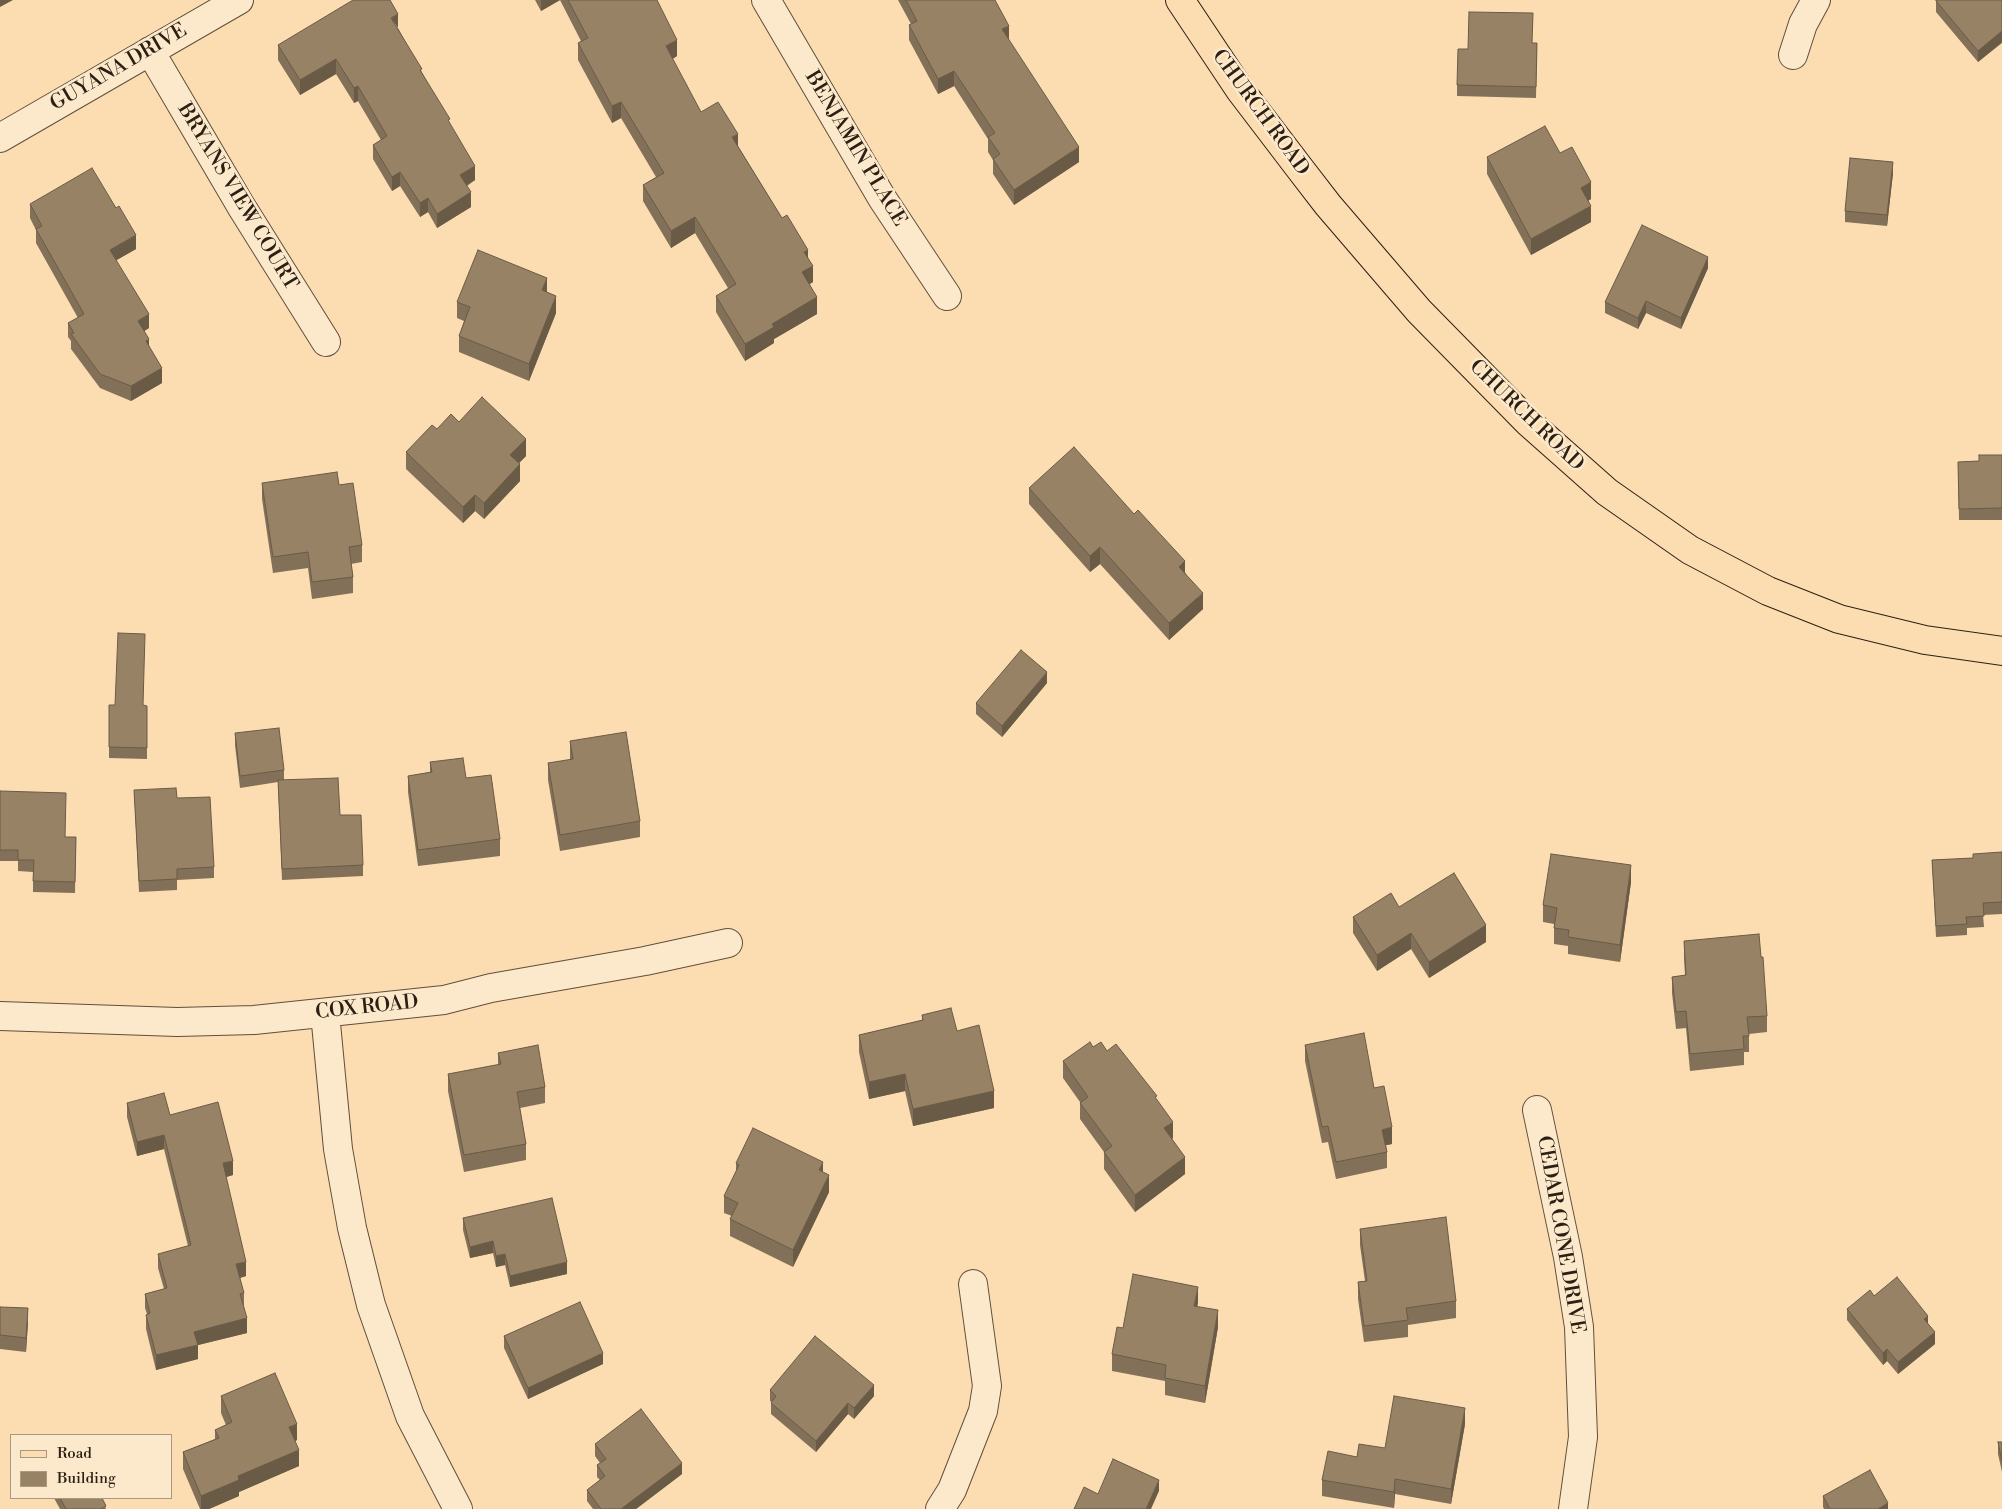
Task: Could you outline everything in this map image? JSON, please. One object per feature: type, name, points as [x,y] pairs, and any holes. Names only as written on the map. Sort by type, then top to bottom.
[{"type":"main road","name":"CHURCH ROAD","points":[[1180,0],[1240,90],[1301,170],[1328,205],[1419,311],[1528,422],[1607,492],[1690,550],[1768,591],[1839,619],[1925,640],[2002,651]]},
{"type":"street","name":"GUYANA DRIVE","points":[[0,138],[239,0]]},
{"type":"street","name":"BENJAMIN PLACE","points":[[766,0],[882,198],[947,296]]},
{"type":"street","points":[[1793,55],[1803,24],[1816,0]]},
{"type":"street","name":"BRYANS VIEW COURT","points":[[150,51],[241,206],[326,342]]},
{"type":"street","name":"COX ROAD","points":[[0,1016],[177,1022],[254,1020],[444,1000],[491,988],[644,961],[728,942]]},
{"type":"street","points":[[325,1012],[338,1149],[352,1228],[370,1305],[410,1416],[458,1509]]},
{"type":"street","name":"CEDAR CONE DRIVE","points":[[1537,1110],[1568,1257],[1579,1326],[1583,1437],[1573,1509]]},
{"type":"street","points":[[940,1509],[952,1490],[983,1411],[987,1386],[973,1284]]},
{"type":"building","points":[[353,0],[390,0],[398,14],[391,18],[422,69],[420,70],[450,119],[448,120],[475,166],[460,175],[471,192],[437,214],[428,198],[420,203],[400,172],[392,177],[373,145],[387,136],[358,86],[354,88],[336,59],[300,80],[278,45]]},
{"type":"building","points":[[568,0],[657,0],[677,40],[666,46],[701,112],[718,102],[738,134],[732,137],[782,218],[787,215],[808,250],[804,252],[813,266],[802,272],[817,297],[772,324],[774,327],[745,344],[716,296],[736,284],[695,217],[671,231],[643,185],[664,173],[621,102],[612,106],[578,43],[588,38]]},
{"type":"building","points":[[906,0],[995,0],[1009,26],[1002,29],[1079,147],[1014,190],[993,159],[1000,154],[988,137],[995,133],[954,71],[938,79],[909,25],[917,21]]},
{"type":"building","points":[[1936,0],[2002,0],[2002,31],[1978,51]]},
{"type":"building","points":[[1469,12],[1533,13],[1532,43],[1537,43],[1536,87],[1457,85],[1458,49],[1468,49]]},
{"type":"building","points":[[1545,126],[1560,153],[1572,147],[1591,182],[1581,188],[1591,206],[1531,239],[1487,157]]},
{"type":"building","points":[[1850,158],[1893,162],[1887,215],[1845,211]]},
{"type":"building","points":[[92,168],[116,208],[119,206],[136,235],[110,250],[149,314],[138,321],[149,339],[146,341],[162,368],[131,386],[100,374],[71,334],[74,333],[68,323],[84,314],[36,229],[42,226],[30,204]]},
{"type":"building","points":[[1642,225],[1708,257],[1681,318],[1646,301],[1638,318],[1605,302]]},
{"type":"building","points":[[478,250],[547,278],[542,290],[556,296],[529,364],[459,336],[470,307],[457,302]]},
{"type":"building","points":[[482,397],[526,439],[510,455],[520,464],[484,503],[475,495],[463,507],[406,452],[432,425],[437,429],[451,414],[459,422]]},
{"type":"building","points":[[1074,447],[1134,514],[1138,510],[1185,561],[1179,567],[1203,593],[1169,623],[1100,547],[1090,556],[1029,488]]},
{"type":"building","points":[[1979,455],[2002,455],[2002,508],[1959,509],[1958,462],[1979,461]]},
{"type":"building","points":[[337,472],[339,485],[353,483],[362,545],[349,547],[353,577],[312,582],[308,552],[273,557],[262,483]]},
{"type":"building","points":[[118,633],[145,634],[143,705],[147,706],[147,748],[109,747],[109,705],[115,705]]},
{"type":"building","points":[[1021,650],[1047,672],[1002,726],[976,703]]},
{"type":"building","points":[[279,728],[284,770],[240,776],[235,733]]},
{"type":"building","points":[[626,732],[640,821],[560,835],[548,763],[573,759],[570,741]]},
{"type":"building","points":[[463,758],[466,778],[491,775],[500,839],[418,850],[408,776],[432,772],[430,762]]},
{"type":"building","points":[[338,778],[340,815],[361,815],[363,865],[282,869],[278,780]]},
{"type":"building","points":[[176,788],[177,798],[210,797],[214,867],[177,869],[177,879],[139,881],[134,790]]},
{"type":"building","points":[[0,791],[66,793],[65,837],[76,837],[75,882],[33,881],[34,860],[18,860],[18,850],[0,850]]},
{"type":"building","points":[[2002,852],[2002,902],[1983,903],[1984,916],[1966,917],[1967,924],[1936,926],[1932,860],[1973,858],[1973,854]]},
{"type":"building","points":[[1551,854],[1631,865],[1620,945],[1568,937],[1569,930],[1554,928],[1557,908],[1543,905]]},
{"type":"building","points":[[1454,873],[1486,925],[1429,962],[1411,933],[1377,955],[1353,917],[1391,893],[1399,907]]},
{"type":"building","points":[[1759,934],[1761,957],[1763,957],[1767,1016],[1747,1017],[1749,1036],[1743,1036],[1744,1049],[1690,1054],[1686,1011],[1676,1012],[1672,977],[1686,975],[1684,941]]},
{"type":"building","points":[[951,1008],[957,1031],[979,1025],[994,1091],[913,1109],[905,1074],[869,1082],[859,1035],[923,1020],[922,1015]]},
{"type":"building","points":[[1364,1033],[1374,1088],[1384,1086],[1392,1127],[1382,1130],[1387,1152],[1336,1162],[1328,1126],[1322,1127],[1305,1045]]},
{"type":"building","points":[[1090,1042],[1093,1047],[1101,1042],[1107,1051],[1116,1044],[1157,1096],[1155,1097],[1173,1122],[1164,1128],[1185,1157],[1135,1195],[1104,1152],[1112,1146],[1080,1103],[1088,1097],[1063,1061]]},
{"type":"building","points":[[538,1045],[545,1087],[517,1092],[526,1144],[464,1155],[448,1074],[501,1064],[498,1053]]},
{"type":"building","points":[[164,1093],[170,1115],[218,1102],[233,1161],[223,1163],[246,1262],[236,1264],[244,1293],[240,1294],[247,1318],[194,1332],[198,1345],[156,1355],[146,1315],[150,1313],[145,1294],[167,1288],[158,1254],[191,1245],[164,1135],[137,1142],[127,1103]]},
{"type":"building","points":[[753,1128],[823,1162],[819,1170],[829,1175],[793,1250],[730,1219],[738,1203],[724,1196],[739,1165],[736,1163]]},
{"type":"building","points":[[552,1198],[567,1262],[510,1276],[505,1254],[496,1256],[493,1241],[470,1247],[463,1218]]},
{"type":"building","points":[[1446,1217],[1456,1301],[1406,1308],[1408,1320],[1364,1326],[1358,1282],[1367,1281],[1360,1229]]},
{"type":"building","points":[[1133,1274],[1198,1287],[1194,1306],[1218,1310],[1205,1386],[1165,1378],[1166,1365],[1112,1354],[1117,1327],[1123,1328]]},
{"type":"building","points":[[1897,1277],[1928,1316],[1924,1319],[1935,1332],[1898,1362],[1887,1349],[1883,1353],[1847,1309],[1870,1290],[1874,1296]]},
{"type":"building","points":[[580,1302],[603,1353],[528,1388],[504,1336]]},
{"type":"building","points":[[0,1307],[28,1308],[26,1338],[0,1335]]},
{"type":"building","points":[[815,1336],[874,1385],[854,1408],[848,1403],[816,1441],[771,1403],[776,1396],[770,1390]]},
{"type":"building","points":[[275,1373],[297,1424],[289,1427],[299,1450],[238,1476],[239,1480],[201,1496],[183,1452],[219,1438],[215,1430],[232,1422],[221,1396]]},
{"type":"building","points":[[1394,1396],[1465,1408],[1451,1489],[1395,1479],[1394,1492],[1322,1480],[1328,1451],[1357,1457],[1359,1444],[1385,1448]]},
{"type":"building","points":[[641,1409],[682,1463],[621,1509],[601,1509],[587,1490],[605,1476],[597,1465],[606,1459],[595,1444]]},
{"type":"building","points":[[1998,1442],[2002,1442],[2002,1461]]},
{"type":"building","points":[[1113,1459],[1159,1480],[1146,1509],[1074,1509],[1084,1487],[1098,1494]]},
{"type":"building","points":[[1870,1470],[1888,1503],[1878,1509],[1830,1509],[1823,1496]]},
{"type":"building","points":[[61,1499],[102,1499],[106,1506],[101,1509],[66,1509]]}]
